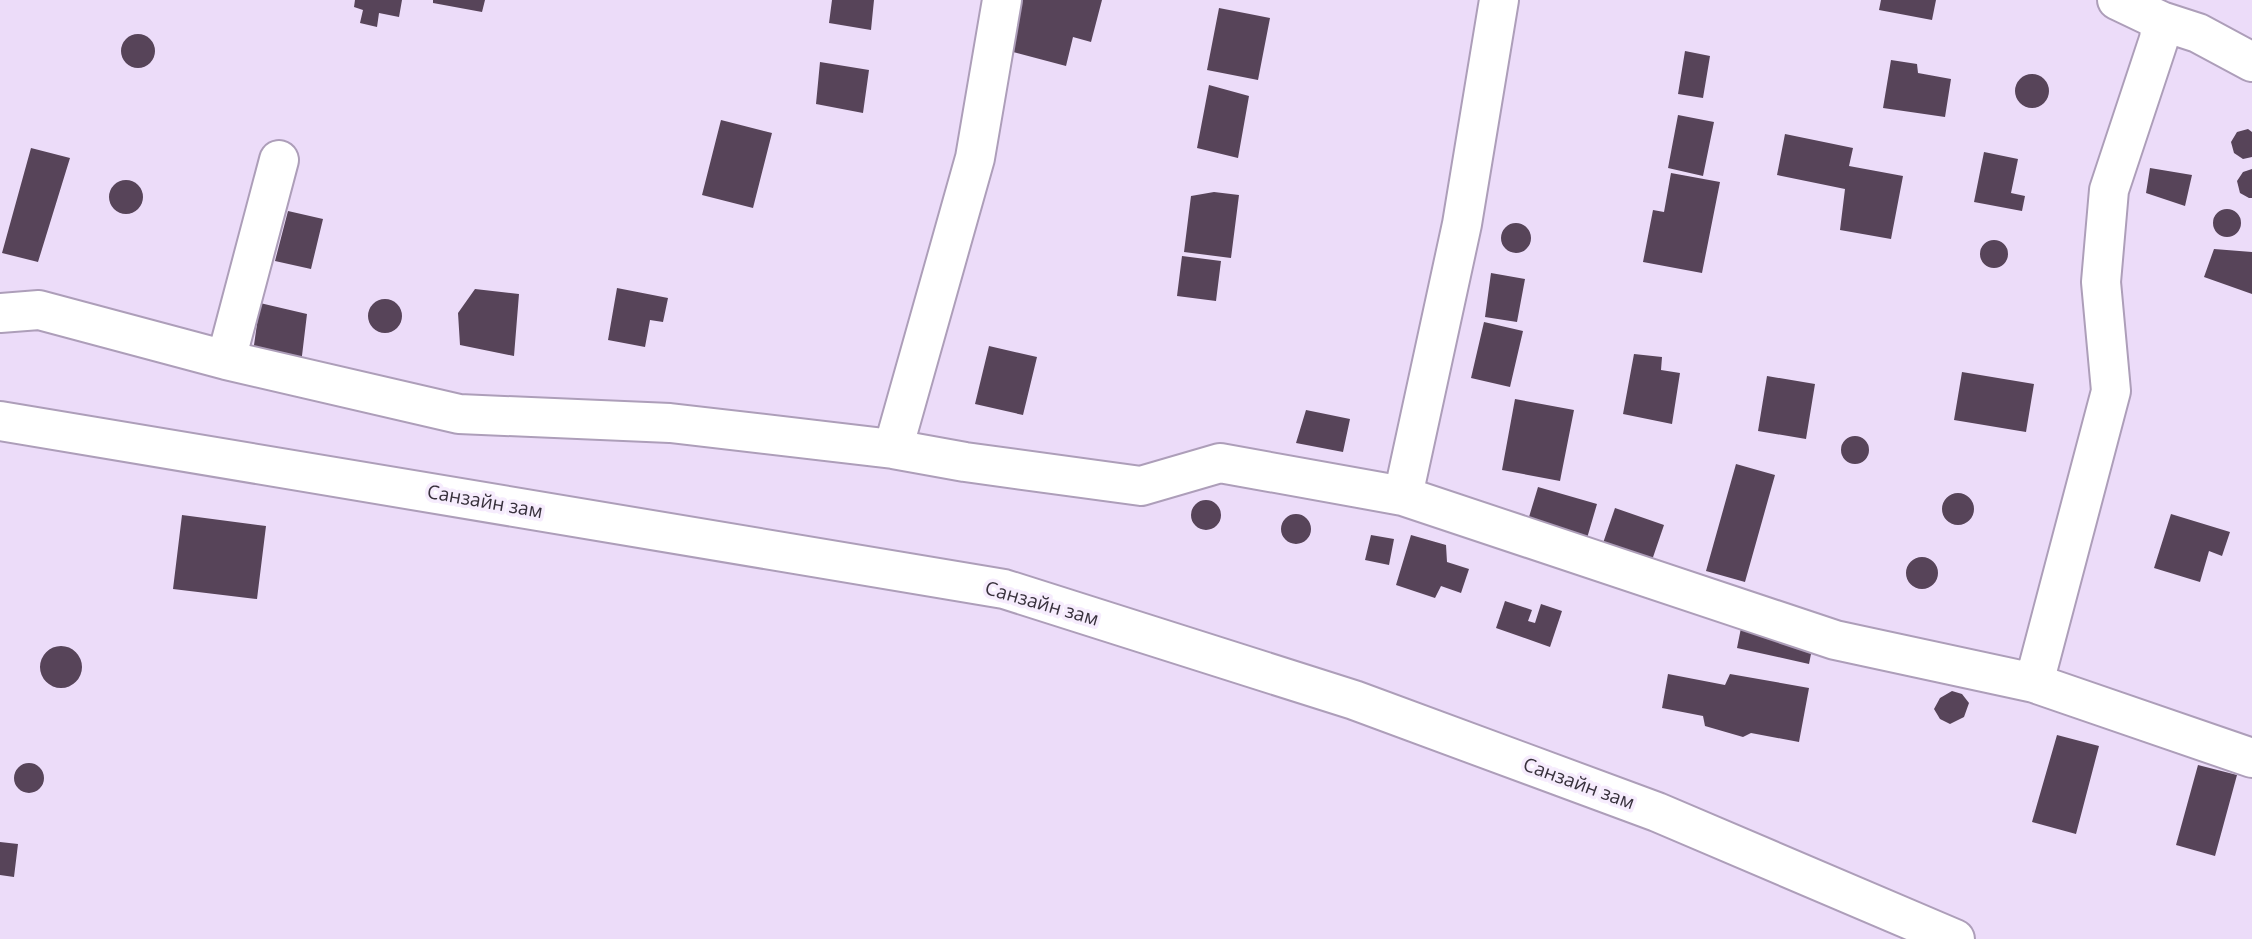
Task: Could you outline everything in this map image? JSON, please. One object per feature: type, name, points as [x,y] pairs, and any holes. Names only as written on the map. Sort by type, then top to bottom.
[{"type":"street","points":[[893,449],[975,158],[1002,0]]},
{"type":"street","points":[[1403,496],[1462,224],[1499,0]]},
{"type":"street","points":[[2117,0],[2161,21],[2198,33],[2252,62]]},
{"type":"street","points":[[2034,683],[2111,391],[2101,282],[2109,190],[2159,39],[2161,21]]},
{"type":"street","points":[[226,360],[279,160]]},
{"type":"street","points":[[0,313],[39,310],[226,360],[458,414],[670,423],[893,449],[965,462],[1141,486],[1220,463],[1403,496],[1835,640],[2034,683],[2252,758]]},
{"type":"street","name":"Санзайн зам","points":[[0,421],[1004,589],[1354,699],[1657,812],[1955,939]]},
{"type":"building","points":[[355,0],[402,0],[399,17],[379,13],[377,27],[360,23],[363,10],[354,7]]},
{"type":"building","points":[[433,0],[485,0],[482,12],[433,3]]},
{"type":"building","points":[[832,0],[874,0],[871,30],[829,23]]},
{"type":"building","points":[[1021,0],[1102,0],[1091,42],[1073,37],[1066,66],[1009,51]]},
{"type":"building","points":[[1881,0],[1936,0],[1932,20],[1879,10]]},
{"type":"building","points":[[1219,8],[1270,18],[1258,80],[1207,70]]},
{"type":"building","points":[[138,34],[150,39],[155,51],[150,63],[138,68],[126,63],[121,51],[126,39]]},
{"type":"building","points":[[1685,51],[1710,56],[1703,98],[1678,94]]},
{"type":"building","points":[[1891,60],[1917,64],[1918,73],[1951,79],[1945,117],[1883,108]]},
{"type":"building","points":[[820,62],[869,70],[863,113],[816,104]]},
{"type":"building","points":[[2032,74],[2044,79],[2049,91],[2044,103],[2032,108],[2020,103],[2015,91],[2020,79]]},
{"type":"building","points":[[1209,85],[1249,96],[1238,158],[1197,148]]},
{"type":"building","points":[[1678,115],[1714,122],[1703,176],[1668,168]]},
{"type":"building","points":[[721,120],[772,133],[753,208],[702,195]]},
{"type":"building","points":[[2248,129],[2252,132],[2252,157],[2243,159],[2234,153],[2231,142],[2237,132]]},
{"type":"building","points":[[1785,134],[1853,148],[1849,166],[1903,176],[1891,239],[1840,230],[1845,189],[1777,175]]},
{"type":"building","points":[[31,148],[70,158],[38,262],[2,253]]},
{"type":"building","points":[[1984,152],[2018,159],[2011,193],[2025,196],[2022,211],[1974,202]]},
{"type":"building","points":[[2150,168],[2192,175],[2185,206],[2146,193]]},
{"type":"building","points":[[2252,169],[2252,198],[2249,198],[2240,193],[2237,181],[2243,172]]},
{"type":"building","points":[[1671,173],[1720,182],[1702,273],[1643,262],[1653,210],[1664,212]]},
{"type":"building","points":[[126,180],[138,185],[143,197],[138,209],[126,214],[114,209],[109,197],[114,185]]},
{"type":"building","points":[[1214,192],[1239,195],[1231,258],[1184,252],[1191,196]]},
{"type":"building","points":[[2227,209],[2237,213],[2241,223],[2237,233],[2227,237],[2217,233],[2213,223],[2217,213]]},
{"type":"building","points":[[288,211],[323,219],[311,269],[275,261]]},
{"type":"building","points":[[1516,223],[1527,227],[1531,238],[1527,249],[1516,253],[1505,249],[1501,238],[1505,227]]},
{"type":"building","points":[[1994,240],[2004,244],[2008,254],[2004,264],[1994,268],[1984,264],[1980,254],[1984,244]]},
{"type":"building","points":[[2214,249],[2252,252],[2252,294],[2204,277]]},
{"type":"building","points":[[1182,256],[1221,261],[1216,301],[1177,296]]},
{"type":"building","points":[[1491,273],[1525,279],[1517,322],[1485,317]]},
{"type":"building","points":[[617,288],[668,298],[663,322],[650,320],[645,347],[608,340]]},
{"type":"building","points":[[475,289],[519,294],[514,356],[460,345],[458,313]]},
{"type":"building","points":[[385,299],[397,304],[402,316],[397,328],[385,333],[373,328],[368,316],[373,304]]},
{"type":"building","points":[[260,303],[307,314],[301,364],[253,352]]},
{"type":"building","points":[[1484,322],[1523,331],[1510,387],[1471,378]]},
{"type":"building","points":[[989,346],[1037,357],[1023,415],[975,404]]},
{"type":"building","points":[[1634,354],[1662,357],[1661,370],[1680,373],[1672,424],[1623,414]]},
{"type":"building","points":[[1962,372],[2034,384],[2026,432],[1954,420]]},
{"type":"building","points":[[1767,376],[1815,384],[1806,439],[1758,431]]},
{"type":"building","points":[[1515,399],[1574,410],[1560,481],[1502,470]]},
{"type":"building","points":[[1306,410],[1350,419],[1343,452],[1296,443]]},
{"type":"building","points":[[1855,436],[1865,440],[1869,450],[1865,460],[1855,464],[1845,460],[1841,450],[1845,440]]},
{"type":"building","points":[[1736,464],[1775,475],[1745,582],[1706,571]]},
{"type":"building","points":[[1538,487],[1597,504],[1585,545],[1526,527]]},
{"type":"building","points":[[1958,493],[1970,497],[1974,509],[1970,521],[1958,525],[1946,521],[1942,509],[1946,497]]},
{"type":"building","points":[[1206,500],[1217,504],[1221,515],[1217,526],[1206,530],[1195,526],[1191,515],[1195,504]]},
{"type":"building","points":[[1615,508],[1664,525],[1650,566],[1601,549]]},
{"type":"building","points":[[1296,514],[1307,518],[1311,529],[1307,540],[1296,544],[1285,540],[1281,529],[1285,518]]},
{"type":"building","points":[[2171,514],[2230,532],[2222,556],[2209,551],[2200,582],[2154,568]]},
{"type":"building","points":[[182,515],[266,526],[257,599],[173,589]]},
{"type":"building","points":[[1371,535],[1394,539],[1389,565],[1365,560]]},
{"type":"building","points":[[1411,535],[1446,545],[1447,562],[1469,569],[1461,593],[1441,586],[1435,598],[1396,585]]},
{"type":"building","points":[[1922,557],[1934,561],[1938,573],[1934,585],[1922,589],[1910,585],[1906,573],[1910,561]]},
{"type":"building","points":[[1505,601],[1532,610],[1528,621],[1535,623],[1541,604],[1562,611],[1550,647],[1496,628]]},
{"type":"building","points":[[1742,623],[1814,639],[1809,664],[1737,648]]},
{"type":"building","points":[[61,646],[76,652],[82,667],[76,682],[61,688],[46,682],[40,667],[46,652]]},
{"type":"building","points":[[1668,674],[1725,685],[1730,674],[1809,688],[1799,742],[1751,733],[1743,737],[1705,726],[1703,716],[1662,708]]},
{"type":"building","points":[[1952,691],[1962,694],[1969,703],[1964,717],[1950,724],[1940,719],[1934,709],[1940,698]]},
{"type":"building","points":[[2057,735],[2099,746],[2076,834],[2032,822]]},
{"type":"building","points":[[29,763],[40,767],[44,778],[40,789],[29,793],[18,789],[14,778],[18,767]]},
{"type":"building","points":[[2198,765],[2237,775],[2215,856],[2176,845]]},
{"type":"building","points":[[0,842],[18,844],[14,877],[0,875]]}]
